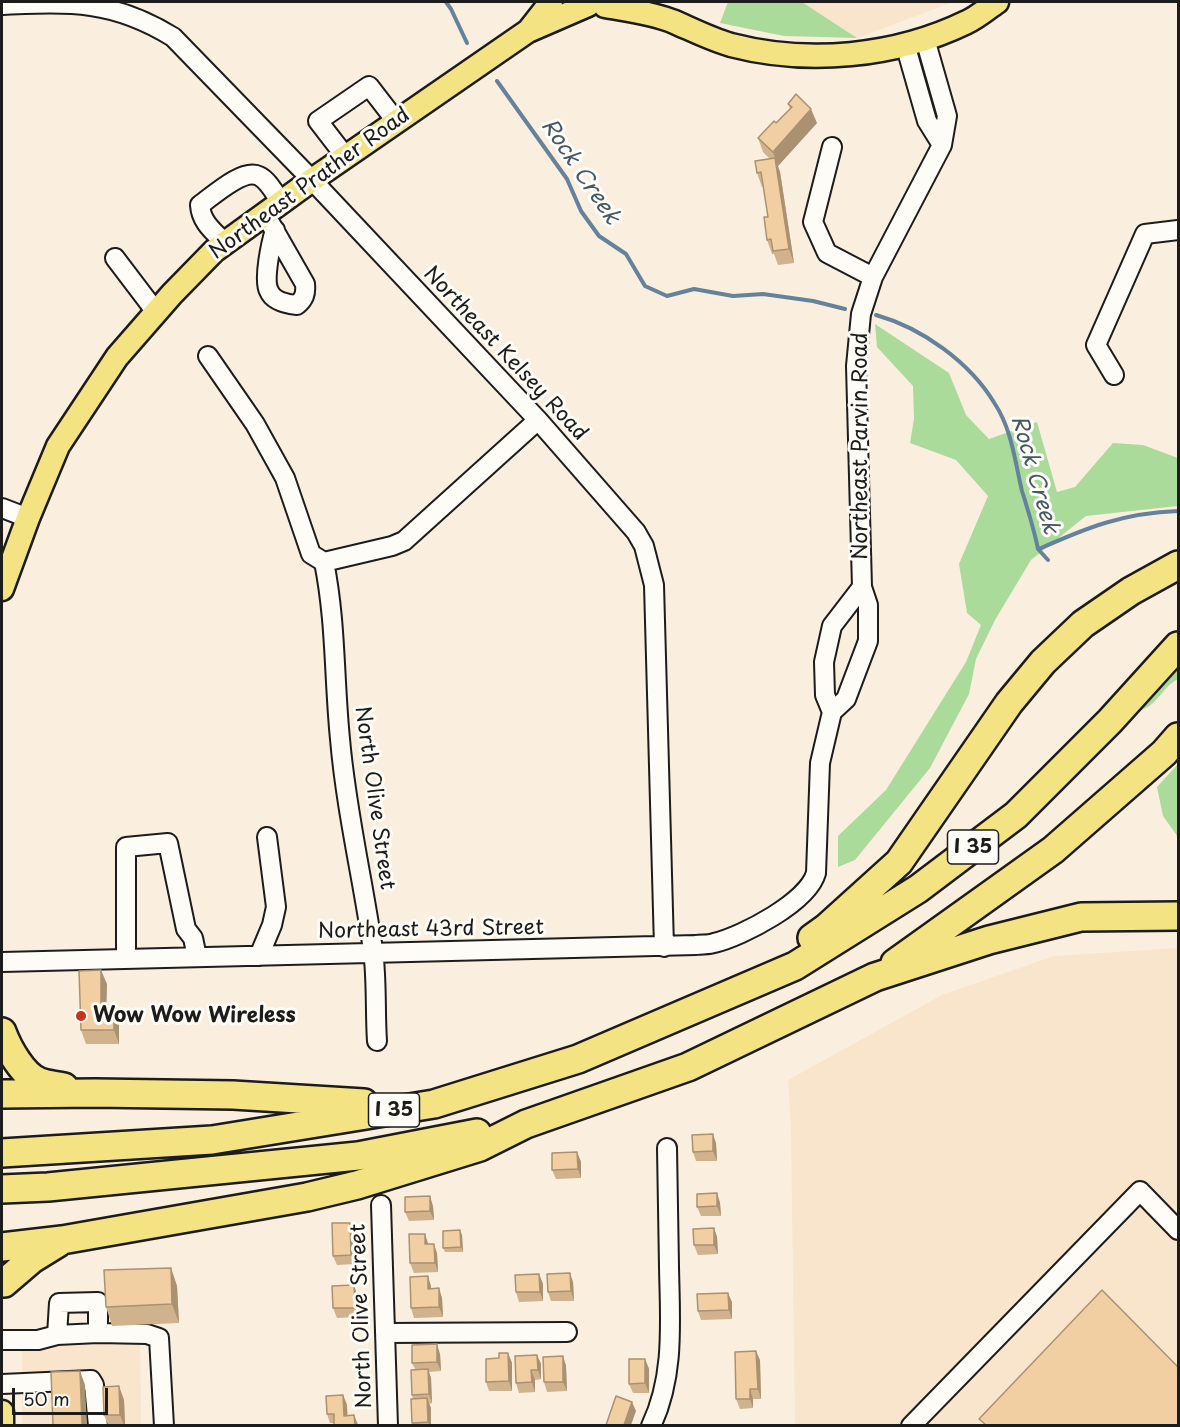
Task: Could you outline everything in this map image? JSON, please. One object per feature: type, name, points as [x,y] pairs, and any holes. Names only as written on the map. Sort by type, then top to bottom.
[{"type":"highway","points":[[728,995],[826,928],[899,862],[1009,703],[1043,662],[1083,624],[1131,591],[1178,565]]},
{"type":"highway","name":"I 35","points":[[2,1153],[212,1140],[434,1104],[578,1059],[728,995],[795,966],[918,889],[1016,814],[1110,721],[1179,646]]},
{"type":"highway","name":"I 35","points":[[2,1189],[48,1187],[358,1156],[525,1124],[688,1067],[875,977],[1053,850],[1164,753],[1179,737]]},
{"type":"highway","points":[[875,977],[989,940],[1081,917],[1179,916]]},
{"type":"highway","points":[[2,1032],[6,1044],[20,1066],[38,1081],[95,1093]]},
{"type":"highway","points":[[2,1094],[233,1095],[343,1103],[434,1104]]},
{"type":"highway","points":[[2,1247],[63,1240],[307,1197],[357,1185],[480,1147],[525,1124]]},
{"type":"highway","points":[[3,1286],[32,1259],[63,1240]]},
{"type":"main road","name":"Northeast Prather Road","points":[[528,31],[551,2]]},
{"type":"main road","points":[[652,2],[670,21]]},
{"type":"main road","points":[[598,3],[670,21],[729,45],[801,56],[857,54],[915,42],[969,22],[997,2]]},
{"type":"main road","name":"Northeast Prather Road","points":[[2,589],[58,446],[117,357],[214,251],[274,215],[312,180],[345,156],[528,31],[598,3]]},
{"type":"main road","points":[[2,1255],[5,1261],[3,1286]]},
{"type":"main road","points":[[2,1412],[2,1425]]},
{"type":"street","name":"Northeast Kelsey Road","points":[[2,5],[85,2],[117,7],[146,19],[173,37],[312,180],[538,420],[636,532],[644,546],[654,585],[664,947]]},
{"type":"street","name":"Northeast Parvin Road","points":[[818,853],[820,763],[832,712],[846,699],[868,641],[868,605],[862,587],[856,366],[861,314],[873,277],[942,145],[947,116],[915,42]]},
{"type":"street","points":[[345,156],[318,121],[369,86],[396,121]]},
{"type":"street","points":[[832,147],[813,222],[827,253],[873,277]]},
{"type":"street","points":[[225,243],[206,225],[201,215],[200,204],[243,175],[253,174],[261,177],[274,215]]},
{"type":"street","points":[[1114,375],[1096,345],[1145,234],[1179,230]]},
{"type":"street","points":[[115,258],[156,312]]},
{"type":"street","points":[[208,356],[255,424],[285,478],[311,554],[324,562],[404,541],[538,420]]},
{"type":"street","points":[[2,508],[28,518]]},
{"type":"street","name":"North Olive Street","points":[[324,562],[331,596],[341,749],[349,814],[373,953],[377,1041]]},
{"type":"street","name":"Northeast Parvin Road","points":[[832,712],[825,695],[824,662],[832,626],[862,587]]},
{"type":"street","points":[[259,956],[272,925],[276,907],[267,837]]},
{"type":"street","points":[[126,959],[126,847],[168,843],[186,928],[193,938],[197,957]]},
{"type":"street","name":"Northeast 43rd Street","points":[[2,962],[664,947],[714,943],[752,928],[775,915],[803,893],[814,881],[818,853]]},
{"type":"street","points":[[651,1425],[658,1409],[669,1361],[667,1148]]},
{"type":"street","points":[[913,1425],[1140,1191],[1179,1230]]},
{"type":"street","name":"North Olive Street","points":[[381,1205],[388,1425]]},
{"type":"street","points":[[57,1335],[59,1303],[98,1302],[98,1333]]},
{"type":"street","points":[[385,1333],[567,1332]]},
{"type":"street","points":[[2,1340],[38,1340],[57,1335],[98,1333],[147,1334],[159,1338],[164,1425]]},
{"type":"street","points":[[2,1384],[91,1380],[94,1385],[98,1425]]},
{"type":"shaded area","points":[[802,2],[953,2],[857,38]]},
{"type":"shaded area","points":[[1178,948],[1178,1425],[795,1425],[791,1129],[788,1080],[942,995],[1054,956]]},
{"type":"shaded area","points":[[140,1339],[141,1425],[22,1425],[22,1345]]},
{"type":"green space","points":[[728,2],[802,2],[857,38],[784,36],[720,23]]},
{"type":"green space","points":[[875,324],[949,373],[966,415],[989,439],[1037,422],[1057,492],[1075,487],[1113,443],[1143,445],[1178,458],[1178,506],[1086,516],[1031,560],[995,620],[976,659],[969,694],[930,768],[855,860],[838,867],[838,836],[886,790],[966,662],[981,625],[967,613],[959,564],[988,496],[956,460],[910,443],[914,419],[913,386],[877,347]]},
{"type":"green space","points":[[1178,665],[1178,679],[1168,686],[1152,704],[1141,710]]},
{"type":"green space","points":[[1178,764],[1178,837],[1163,816],[1157,787]]},
{"type":"building","points":[[796,94],[811,109],[773,152],[758,138],[792,107],[788,104]]},
{"type":"building","points":[[775,158],[789,249],[773,251],[771,239],[767,240],[764,217],[768,217],[761,172],[757,173],[755,161]]},
{"type":"building","points":[[101,970],[101,1005],[114,1005],[114,1030],[81,1030],[79,971]]},
{"type":"building","points":[[713,1134],[713,1151],[693,1152],[692,1135]]},
{"type":"building","points":[[577,1152],[578,1169],[552,1170],[552,1153]]},
{"type":"building","points":[[717,1193],[717,1206],[697,1207],[697,1194]]},
{"type":"building","points":[[430,1196],[430,1211],[405,1212],[405,1197]]},
{"type":"building","points":[[332,1223],[350,1223],[351,1255],[333,1256]]},
{"type":"building","points":[[714,1228],[714,1245],[694,1245],[693,1229]]},
{"type":"building","points":[[460,1230],[461,1247],[443,1248],[443,1231]]},
{"type":"building","points":[[409,1234],[425,1234],[425,1244],[434,1244],[435,1263],[410,1263]]},
{"type":"building","points":[[171,1268],[172,1304],[106,1307],[104,1270]]},
{"type":"building","points":[[570,1273],[571,1291],[548,1292],[547,1274]]},
{"type":"building","points":[[539,1274],[540,1292],[516,1292],[515,1275]]},
{"type":"building","points":[[428,1276],[428,1289],[439,1288],[439,1307],[411,1308],[410,1277]]},
{"type":"building","points":[[354,1285],[355,1308],[333,1308],[332,1286]]},
{"type":"building","points":[[1102,1290],[1179,1368],[1179,1425],[986,1425],[979,1419]]},
{"type":"building","points":[[728,1293],[729,1310],[698,1311],[697,1294]]},
{"type":"building","points":[[437,1344],[437,1362],[412,1363],[412,1345]]},
{"type":"building","points":[[756,1351],[758,1389],[750,1389],[750,1399],[736,1399],[735,1352]]},
{"type":"building","points":[[499,1353],[508,1353],[509,1381],[486,1382],[486,1359],[499,1358]]},
{"type":"building","points":[[537,1355],[538,1370],[531,1370],[532,1382],[516,1383],[515,1356]]},
{"type":"building","points":[[563,1356],[563,1382],[544,1382],[543,1357]]},
{"type":"building","points":[[629,1359],[645,1359],[645,1383],[629,1384]]},
{"type":"building","points":[[428,1369],[429,1394],[412,1395],[411,1370]]},
{"type":"building","points":[[80,1371],[82,1425],[53,1425],[51,1372]]},
{"type":"building","points":[[119,1386],[120,1415],[104,1415],[103,1387]]},
{"type":"building","points":[[343,1395],[344,1416],[354,1415],[355,1425],[334,1425],[334,1414],[327,1414],[326,1396]]},
{"type":"building","points":[[616,1396],[632,1402],[624,1425],[606,1425]]},
{"type":"building","points":[[427,1398],[428,1422],[412,1423],[411,1399]]},
{"type":"waterway","name":"Rock Creek","points":[[446,2],[467,43]]},
{"type":"waterway","name":"Rock Creek","points":[[497,81],[567,179],[581,211],[599,236],[626,254],[645,286],[667,296],[694,289],[733,296],[763,294],[813,301],[845,309]]},
{"type":"waterway","name":"Rock Creek","points":[[876,315],[910,328],[927,338],[958,361],[985,389],[1005,424],[1038,549],[1048,560]]},
{"type":"waterway","points":[[1039,549],[1107,522],[1159,512],[1178,511]]},
{"type":"place","name":"Wow Wow Wireless","points":[[81,1016]]}]
